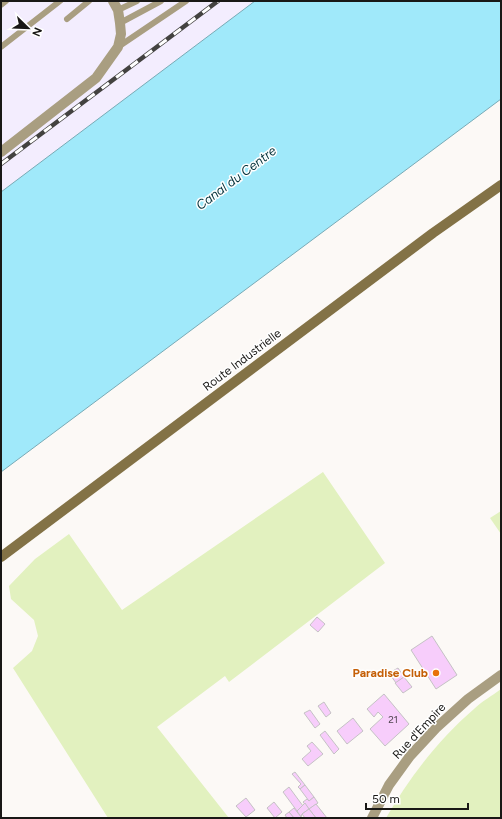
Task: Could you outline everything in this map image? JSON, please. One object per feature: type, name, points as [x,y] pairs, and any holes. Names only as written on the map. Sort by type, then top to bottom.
[{"type":"main road","name":"Route Industrielle","points":[[1,557],[434,233],[501,186]]},
{"type":"street","points":[[1,152],[96,78],[118,47],[121,34],[120,23],[115,5]]},
{"type":"street","name":"Rue d'Empire","points":[[372,818],[389,785],[410,756],[436,728],[468,698],[501,675]]},
{"type":"lane","points":[[1,5],[6,1]]},
{"type":"lane","points":[[1,47],[60,1]]},
{"type":"lane","points":[[67,19],[89,1]]},
{"type":"lane","points":[[115,5],[137,1]]},
{"type":"lane","points":[[120,23],[161,1]]},
{"type":"lane","points":[[118,47],[186,1]]},
{"type":"shaded area","points":[[1,1],[255,1],[1,192]]},
{"type":"green space","points":[[323,472],[385,563],[229,682],[225,676],[157,727],[229,818],[108,818],[13,668],[32,651],[38,636],[34,620],[11,599],[9,586],[35,559],[69,534],[122,610]]},
{"type":"green space","points":[[501,511],[501,534],[490,518]]},
{"type":"green space","points":[[501,689],[501,818],[386,818],[405,788],[437,746],[477,706]]},
{"type":"water","name":"Canal du Centre","points":[[255,1],[501,1],[501,99],[1,472],[1,192]]},
{"type":"building","points":[[317,617],[325,624],[318,632],[310,625]]},
{"type":"building","points":[[432,636],[457,675],[436,689],[411,650]]},
{"type":"building","points":[[398,668],[404,677],[396,683],[389,673]]},
{"type":"building","points":[[404,677],[412,687],[403,693],[395,683]]},
{"type":"building","points":[[384,694],[409,724],[385,746],[370,729],[383,717],[378,712],[374,717],[367,709]]},
{"type":"building","points":[[324,702],[331,713],[326,717],[318,706]]},
{"type":"building","points":[[310,710],[320,724],[315,728],[304,713]]},
{"type":"building","points":[[353,718],[363,731],[347,744],[337,731]]},
{"type":"building","points":[[325,731],[339,749],[334,754],[320,735]]},
{"type":"building","points":[[312,742],[323,754],[308,766],[302,759],[311,751],[307,746]]},
{"type":"building","points":[[295,772],[305,785],[300,789],[298,787],[301,784],[292,774]]},
{"type":"building","points":[[305,785],[314,797],[309,801],[300,789]]},
{"type":"building","points":[[289,787],[303,806],[297,811],[283,792]]},
{"type":"building","points":[[314,797],[318,803],[309,809],[303,802],[307,799],[309,801]]},
{"type":"building","points":[[246,798],[255,810],[246,817],[236,806]]},
{"type":"building","points":[[274,802],[282,812],[275,818],[267,808]]},
{"type":"building","points":[[305,803],[309,809],[302,814],[301,817],[297,811]]},
{"type":"building","points":[[316,804],[327,818],[316,818],[309,809]]},
{"type":"building","points":[[294,808],[301,817],[300,818],[294,818],[289,812]]},
{"type":"building","points":[[309,809],[316,818],[305,818],[302,814]]},
{"type":"building","points":[[289,812],[294,818],[287,818],[285,815]]},
{"type":"railway","points":[[1,164],[218,1]]},
{"type":"place","name":"Paradise Club","points":[[436,673]]}]
